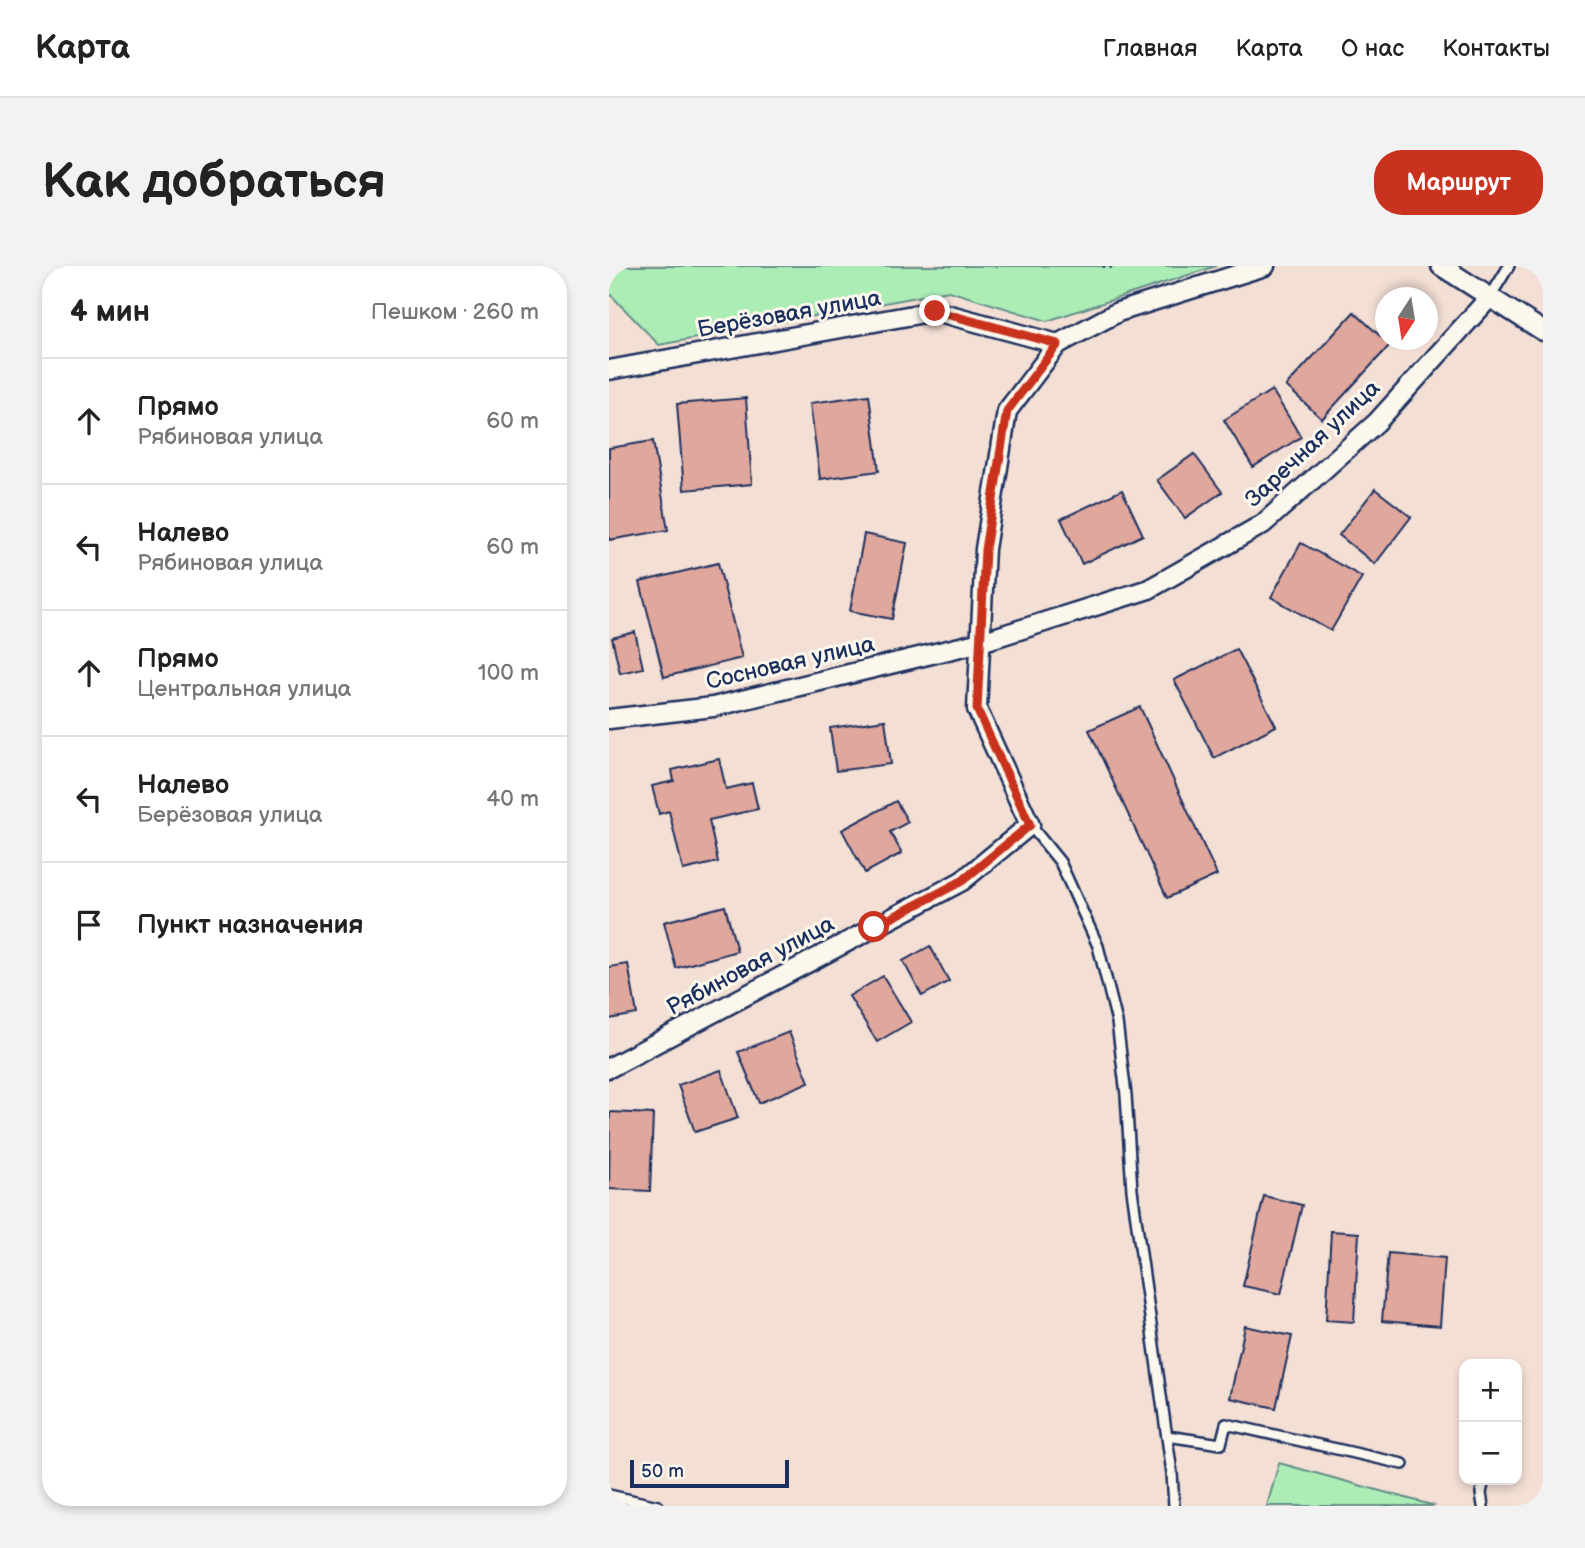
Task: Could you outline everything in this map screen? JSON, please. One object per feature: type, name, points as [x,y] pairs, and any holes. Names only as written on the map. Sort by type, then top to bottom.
[{"type":"street","points":[[1030,825],[977,709],[985,550],[1007,411],[1058,344],[1118,312],[1265,266]]},
{"type":"street","points":[[1441,266],[1543,331]]},
{"type":"street","name":"Заречная улица","points":[[981,642],[1149,589],[1263,524],[1377,422],[1490,297]]},
{"type":"street","name":"Берёзовая улица","points":[[609,370],[935,311],[1058,344]]},
{"type":"street","name":"Сосновая улица","points":[[609,719],[713,707],[981,642]]},
{"type":"street","name":"Рябиновая улица","points":[[609,1068],[962,881],[1030,825]]},
{"type":"lane","points":[[1490,297],[1509,266]]},
{"type":"lane","points":[[1030,825],[1060,862],[1098,946],[1117,1022],[1126,1095],[1132,1190],[1167,1436],[1174,1506]]},
{"type":"lane","points":[[1167,1436],[1221,1444],[1226,1424],[1403,1464]]},
{"type":"lane","points":[[1482,1504],[1484,1485]]},
{"type":"lane","points":[[609,1495],[658,1506]]},
{"type":"path","points":[[1103,266],[1113,266]]},
{"type":"green space","points":[[609,266],[1216,266],[1047,321],[949,291],[659,345],[609,293]]},
{"type":"green space","points":[[1279,1463],[1435,1506],[1267,1506]]},
{"type":"building","points":[[1354,312],[1375,331],[1375,350],[1385,350],[1322,419],[1286,386]]},
{"type":"building","points":[[1272,390],[1301,437],[1253,467],[1224,420]]},
{"type":"building","points":[[869,395],[879,471],[820,479],[810,403]]},
{"type":"building","points":[[746,398],[752,484],[684,490],[677,404]]},
{"type":"building","points":[[653,441],[668,530],[609,540],[609,448]]},
{"type":"building","points":[[1194,454],[1222,492],[1185,518],[1157,480]]},
{"type":"building","points":[[1375,489],[1411,517],[1375,564],[1339,535]]},
{"type":"building","points":[[1122,490],[1143,535],[1082,564],[1061,519]]},
{"type":"building","points":[[864,534],[907,543],[892,619],[850,611]]},
{"type":"building","points":[[1301,543],[1362,577],[1331,631],[1271,597]]},
{"type":"building","points":[[718,563],[742,658],[664,677],[640,582]]},
{"type":"building","points":[[635,632],[643,668],[620,673],[612,638]]},
{"type":"building","points":[[1236,649],[1276,726],[1214,758],[1174,680]]},
{"type":"building","points":[[1140,707],[1217,875],[1167,898],[1089,730]]},
{"type":"building","points":[[885,720],[891,764],[836,771],[830,728]]},
{"type":"building","points":[[719,759],[726,789],[752,783],[758,809],[709,820],[718,862],[683,870],[669,811],[659,814],[652,786],[674,781],[672,770]]},
{"type":"building","points":[[896,801],[908,822],[890,832],[902,853],[865,873],[842,830]]},
{"type":"building","points":[[725,906],[737,951],[676,968],[664,922]]},
{"type":"building","points":[[930,946],[949,981],[922,996],[903,961]]},
{"type":"building","points":[[628,964],[637,1014],[609,1019],[609,967]]},
{"type":"building","points":[[883,976],[911,1022],[877,1042],[849,996]]},
{"type":"building","points":[[789,1032],[809,1082],[759,1103],[738,1052]]},
{"type":"building","points":[[721,1070],[738,1118],[695,1132],[678,1085]]},
{"type":"building","points":[[610,1112],[653,1114],[650,1191],[609,1189]]},
{"type":"building","points":[[1264,1196],[1302,1205],[1281,1294],[1243,1286]]},
{"type":"building","points":[[1331,1231],[1359,1233],[1354,1322],[1326,1320]]},
{"type":"building","points":[[1388,1253],[1445,1258],[1440,1326],[1382,1321]]},
{"type":"building","points":[[1245,1326],[1292,1336],[1276,1408],[1230,1398]]},
{"type":"route","points":[[874,927],[962,881],[1030,825],[977,709],[985,550],[1007,411],[1058,344],[935,311]]}]
